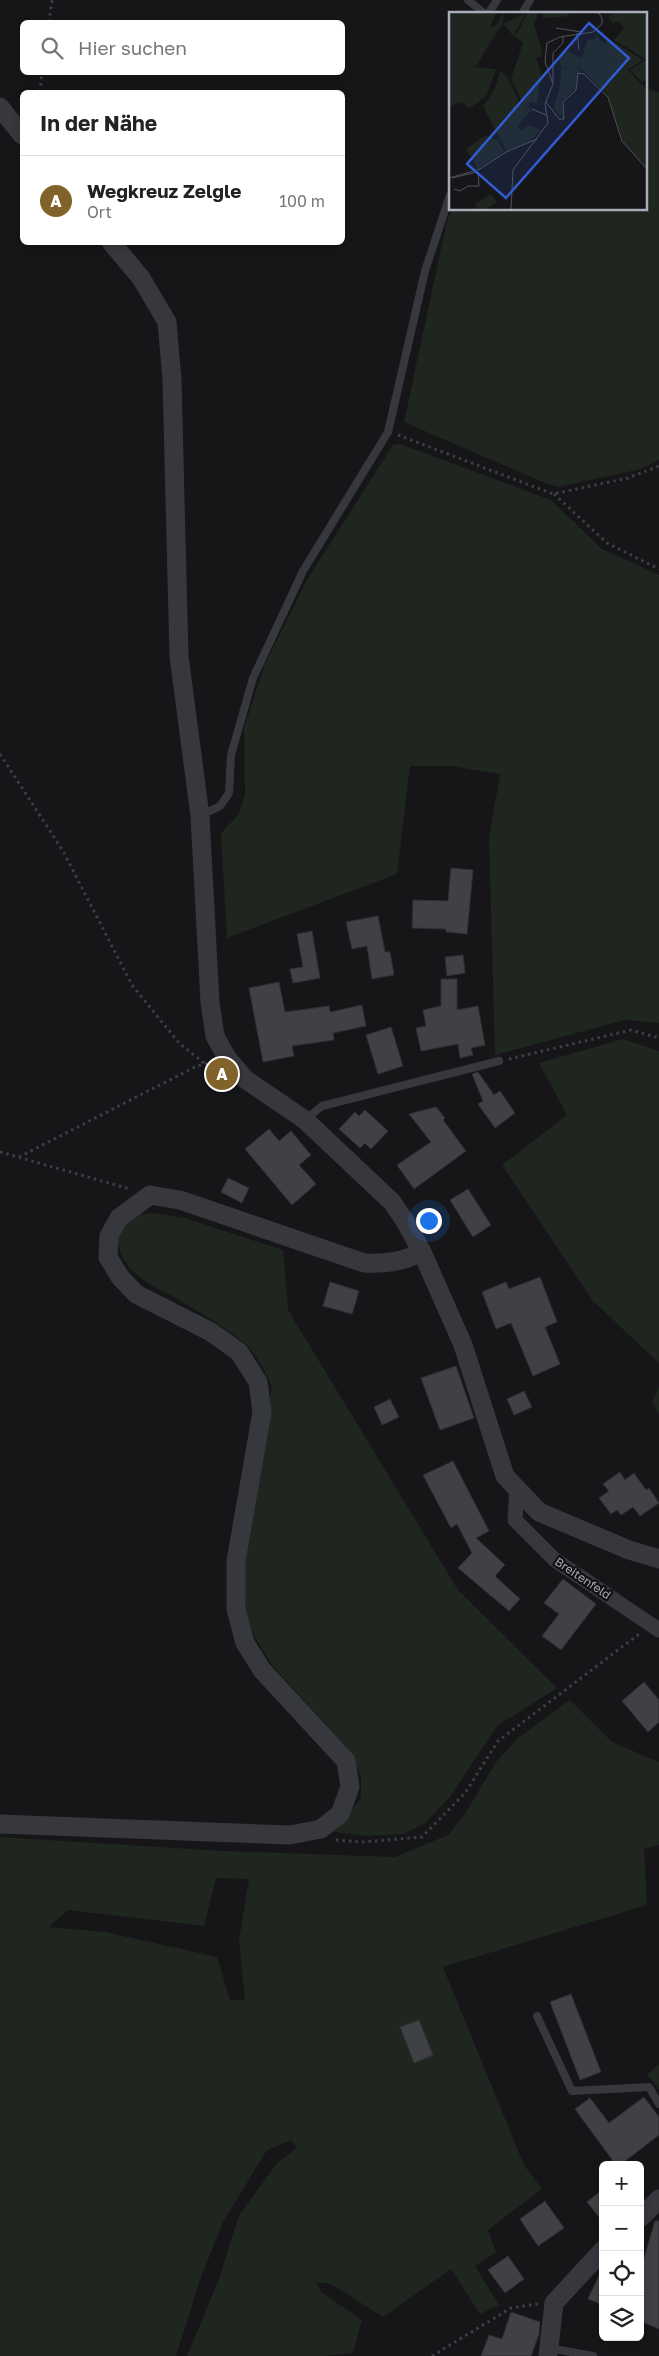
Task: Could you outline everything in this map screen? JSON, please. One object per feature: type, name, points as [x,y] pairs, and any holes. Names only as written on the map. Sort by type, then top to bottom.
[{"type":"street","points":[[0,107],[20,132]]},
{"type":"street","points":[[114,245],[141,278],[167,322],[173,390],[180,656],[200,816],[210,1002],[215,1036],[227,1058],[245,1079],[305,1120],[392,1202],[405,1221],[422,1252],[463,1345],[505,1476],[539,1512],[629,1550],[659,1559]]},
{"type":"street","points":[[0,1824],[290,1835],[321,1829],[340,1814],[350,1787],[346,1761],[262,1670],[245,1643],[236,1609],[236,1561],[262,1412],[258,1382],[239,1352],[211,1332],[136,1294],[120,1277],[108,1257],[110,1236],[119,1218],[150,1195],[180,1200],[364,1263],[387,1264],[409,1259],[422,1252]]},
{"type":"street","name":"Breitenfeld","points":[[517,1488],[515,1520],[555,1560],[655,1627]]},
{"type":"street","points":[[549,2352],[554,2303],[602,2251]]},
{"type":"lane","points":[[468,0],[484,12]]},
{"type":"lane","points":[[488,12],[497,0]]},
{"type":"lane","points":[[523,12],[530,0]]},
{"type":"lane","points":[[200,816],[220,806],[229,793],[230,755],[253,678],[303,570],[388,432],[425,271],[449,198]]},
{"type":"lane","points":[[305,1120],[322,1106],[499,1061]]},
{"type":"lane","points":[[537,2016],[572,2091],[649,2087],[659,2104]]},
{"type":"lane","points":[[549,2352],[593,2356]]},
{"type":"path","points":[[49,20],[52,0]]},
{"type":"path","points":[[40,90],[42,75]]},
{"type":"path","points":[[388,432],[553,494],[607,543],[659,569]]},
{"type":"path","points":[[553,494],[628,478],[659,466]]},
{"type":"path","points":[[0,754],[63,851],[132,985],[179,1043],[204,1064]]},
{"type":"path","points":[[499,1061],[631,1030],[659,1038]]},
{"type":"path","points":[[19,1157],[204,1064],[227,1058]]},
{"type":"path","points":[[0,1152],[150,1195]]},
{"type":"path","points":[[326,1839],[363,1842],[422,1836],[465,1793],[498,1740],[655,1627]]},
{"type":"path","points":[[432,2356],[512,2308],[554,2303]]},
{"type":"shaded area","points":[[646,88],[659,92],[659,460],[641,469],[558,487],[404,422],[447,221],[452,210],[646,210]]},
{"type":"shaded area","points":[[400,444],[551,500],[602,549],[659,575],[659,1023],[625,1020],[495,1055],[489,839],[500,774],[451,766],[410,766],[397,874],[227,938],[221,833],[239,814],[245,794],[244,728],[265,664],[308,578],[393,445]]},
{"type":"shaded area","points":[[623,1039],[659,1051],[659,1363],[593,1301],[502,1165],[567,1115],[539,1063]]},
{"type":"shaded area","points":[[152,1213],[185,1218],[283,1250],[288,1310],[458,1590],[557,1688],[497,1726],[450,1797],[425,1823],[404,1834],[367,1836],[334,1832],[361,1798],[361,1775],[347,1748],[272,1665],[254,1636],[246,1613],[243,1577],[272,1386],[263,1368],[248,1346],[226,1329],[147,1282],[126,1263],[119,1247],[118,1239],[121,1231],[134,1218],[142,1214]]},
{"type":"shaded area","points":[[659,1386],[659,1414],[652,1403]]},
{"type":"shaded area","points":[[570,1700],[612,1742],[659,1762],[659,1845],[644,1849],[647,1905],[443,1967],[524,2165],[542,2189],[488,2230],[496,2252],[475,2266],[499,2305],[480,2314],[451,2269],[383,2317],[331,2284],[316,2282],[321,2292],[362,2320],[353,2353],[324,2356],[187,2356],[219,2279],[239,2215],[278,2162],[297,2148],[291,2140],[267,2150],[223,2222],[201,2277],[176,2356],[0,2356],[0,1837],[223,1851],[395,1857],[448,1835],[464,1815],[497,1761],[518,1738]],"holes":[[[216,1878],[249,1879],[239,1940],[245,2000],[230,2000],[217,1957],[105,1932],[49,1927],[68,1910],[204,1926]]]},
{"type":"shaded area","points":[[659,2064],[659,2089],[647,2075]]},
{"type":"building","points":[[451,868],[473,870],[467,934],[446,932],[446,929],[412,928],[413,900],[448,901]]},
{"type":"building","points":[[378,916],[385,952],[390,952],[394,975],[372,979],[367,946],[352,949],[346,922]]},
{"type":"building","points":[[312,931],[320,978],[293,983],[290,969],[303,967],[297,934]]},
{"type":"building","points":[[463,955],[465,973],[447,976],[445,957]]},
{"type":"building","points":[[441,979],[457,979],[457,1010],[478,1006],[485,1045],[471,1048],[473,1055],[460,1058],[458,1044],[421,1051],[416,1028],[426,1026],[423,1010],[441,1006]]},
{"type":"building","points":[[279,982],[285,1012],[329,1006],[330,1012],[362,1005],[366,1026],[333,1033],[334,1040],[292,1046],[294,1056],[263,1062],[249,988]]},
{"type":"building","points":[[391,1027],[403,1066],[378,1074],[366,1035]]},
{"type":"building","points":[[478,1072],[494,1095],[500,1091],[515,1113],[495,1128],[478,1104],[483,1101],[472,1074]]},
{"type":"building","points":[[436,1107],[445,1118],[443,1120],[466,1151],[414,1189],[397,1165],[431,1142],[409,1114]]},
{"type":"building","points":[[365,1110],[388,1131],[371,1149],[365,1143],[360,1148],[339,1129],[355,1112],[359,1116]]},
{"type":"building","points":[[269,1129],[279,1141],[291,1131],[311,1155],[299,1165],[316,1184],[292,1205],[245,1149]]},
{"type":"building","points":[[228,1178],[249,1188],[242,1203],[221,1192]]},
{"type":"building","points":[[468,1189],[491,1225],[473,1237],[450,1200]]},
{"type":"building","points":[[540,1277],[557,1322],[545,1327],[560,1364],[533,1376],[511,1323],[496,1329],[482,1292],[506,1282],[509,1289]]},
{"type":"building","points":[[330,1282],[359,1291],[352,1314],[323,1306]]},
{"type":"building","points":[[456,1366],[474,1418],[440,1430],[421,1378]]},
{"type":"building","points":[[524,1391],[532,1407],[514,1415],[507,1399]]},
{"type":"building","points":[[390,1399],[399,1417],[382,1425],[374,1407]]},
{"type":"building","points":[[453,1461],[489,1531],[476,1538],[505,1565],[495,1576],[520,1599],[509,1611],[458,1568],[472,1553],[457,1524],[451,1528],[423,1475]]},
{"type":"building","points":[[620,1472],[625,1480],[634,1473],[646,1490],[649,1488],[659,1503],[640,1516],[633,1507],[621,1515],[617,1510],[611,1514],[599,1498],[609,1491],[603,1484]]},
{"type":"building","points":[[563,1579],[596,1604],[561,1650],[542,1636],[559,1614],[544,1603]]},
{"type":"building","points":[[644,1682],[659,1700],[659,1722],[648,1732],[622,1701]]},
{"type":"building","points":[[571,1994],[601,2072],[580,2080],[550,2002]]},
{"type":"building","points":[[419,2020],[433,2055],[414,2063],[400,2027]]},
{"type":"building","points":[[644,2097],[659,2117],[659,2135],[625,2161],[613,2161],[575,2109],[590,2098],[609,2123]]},
{"type":"building","points":[[599,2192],[599,2217],[587,2202]]},
{"type":"building","points":[[545,2201],[564,2228],[538,2246],[520,2219]]},
{"type":"building","points":[[655,2221],[659,2221],[659,2329],[644,2323],[644,2258]]},
{"type":"building","points":[[508,2256],[524,2279],[505,2293],[488,2270]]},
{"type":"building","points":[[599,2276],[599,2303],[588,2299]]},
{"type":"building","points":[[511,2312],[540,2322],[539,2334],[531,2356],[481,2356],[489,2335],[502,2339]]},
{"type":"place","name":"Wegkreuz Zelgle","points":[[222,1074]]}]
